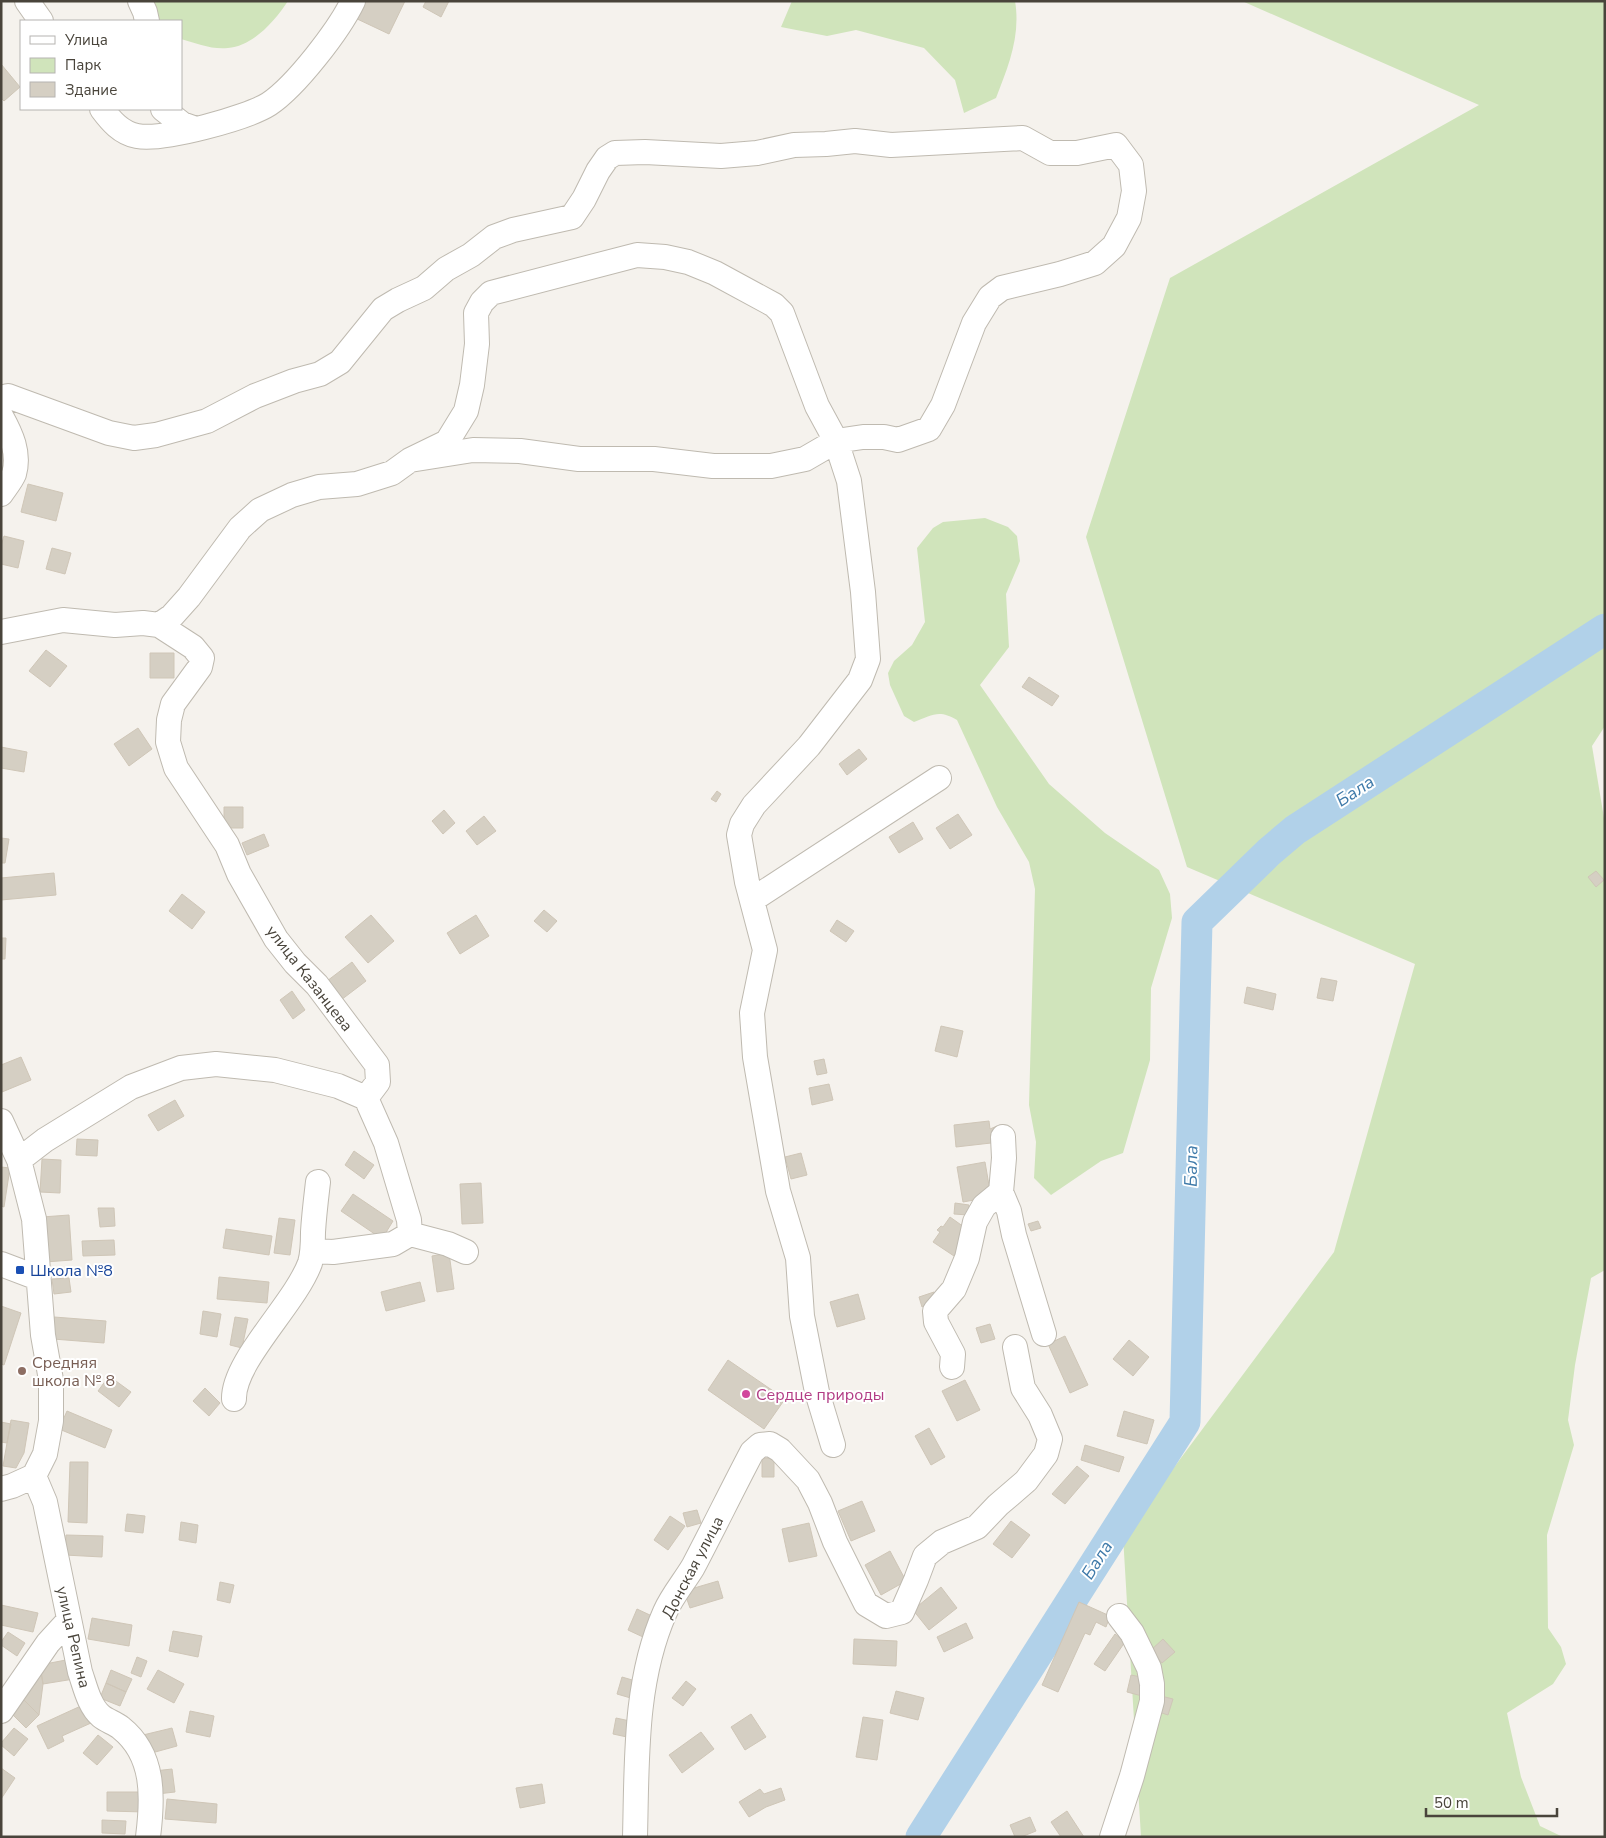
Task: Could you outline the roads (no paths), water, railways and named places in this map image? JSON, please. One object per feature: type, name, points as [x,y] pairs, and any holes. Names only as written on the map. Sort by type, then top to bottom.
[{"type":"street","points":[[27,1],[40,20]]},
{"type":"street","points":[[140,1],[146,12],[147,20]]},
{"type":"street","points":[[103,110],[119,128],[138,136],[161,135],[196,129],[238,117],[269,104],[300,76],[328,40],[353,1]]},
{"type":"street","points":[[165,110],[182,124],[196,129]]},
{"type":"street","points":[[1,398],[8,396],[16,398],[109,433],[134,438],[156,435],[207,421],[255,396],[294,380],[320,374],[340,362],[382,309],[424,288],[446,269],[470,255],[494,237],[513,230],[572,217],[584,199],[598,171],[607,158],[615,153],[645,152],[721,156],[757,153],[794,145],[855,141],[891,145],[1023,138],[1050,153],[1077,153],[1116,145],[1131,165],[1134,191],[1129,218],[1114,246],[1095,263],[1060,274],[1002,288],[990,297],[974,323],[943,405],[929,429],[898,440],[884,437],[862,437],[836,441],[805,459],[783,465],[765,467],[701,465],[654,458],[579,459],[520,451],[473,450],[410,460]]},
{"type":"street","points":[[159,625],[172,616],[189,597],[240,528],[260,510],[292,495],[319,487],[357,484],[392,473],[410,460],[446,442],[466,411],[472,386],[477,344],[476,313],[482,302],[492,293],[638,255],[665,257],[688,262],[716,272],[774,305],[782,313],[817,406],[836,441],[849,481],[864,603],[868,659],[860,680],[809,746],[754,805],[742,824],[739,835],[752,900],[765,950],[752,1013],[755,1057],[778,1191],[798,1258],[802,1316],[815,1382],[833,1445]]},
{"type":"street","points":[[1,416],[16,450],[14,474],[1,494]]},
{"type":"street","name":"улица Казанцева","points":[[1,632],[63,620],[115,625],[143,622],[159,625],[193,647],[202,658],[200,667],[173,704],[169,720],[168,742],[176,768],[227,845],[238,874],[276,939],[294,963],[317,985],[377,1065],[378,1082],[366,1098]]},
{"type":"street","points":[[752,900],[939,778]]},
{"type":"street","points":[[19,1160],[53,1134],[131,1087],[182,1068],[216,1064],[275,1070],[338,1086],[366,1098],[386,1143],[409,1220],[410,1234]]},
{"type":"street","points":[[1,1121],[19,1160],[34,1218],[43,1335],[51,1380],[51,1421],[45,1454],[34,1476],[1,1489]]},
{"type":"street","points":[[1002,1137],[1004,1158],[1001,1192],[1009,1211],[1014,1235],[1044,1334]]},
{"type":"street","points":[[234,1399],[234,1389],[238,1377],[284,1310],[310,1263],[313,1251],[318,1182]]},
{"type":"street","points":[[952,1367],[953,1354],[936,1322],[935,1311],[954,1289],[966,1258],[975,1222],[984,1206],[1001,1192]]},
{"type":"street","points":[[313,1251],[333,1252],[393,1244],[410,1234],[448,1244],[466,1252]]},
{"type":"street","points":[[1,1264],[38,1278]]},
{"type":"street","name":"Донская улица","points":[[635,1837],[637,1744],[642,1701],[651,1656],[665,1612],[692,1569],[752,1452],[760,1445],[770,1444],[780,1450],[799,1473],[808,1480],[820,1503],[835,1542],[866,1604],[886,1616],[902,1612],[924,1556],[942,1542],[977,1527],[998,1505],[1026,1481],[1046,1454],[1050,1439],[1040,1415],[1023,1388],[1015,1347]]},
{"type":"street","name":"улица Репина","points":[[34,1476],[45,1502],[80,1672],[88,1697],[100,1716],[121,1728],[132,1740],[142,1754],[148,1769],[152,1790],[148,1837]]},
{"type":"street","points":[[1112,1837],[1132,1776],[1152,1701],[1152,1684],[1149,1668],[1132,1633],[1119,1616]]},
{"type":"street","points":[[1,1711],[48,1643],[69,1620]]},
{"type":"waterway","name":"Бала","points":[[921,1837],[1185,1422],[1197,922],[1269,852],[1295,830],[1605,629]]},
{"type":"place","name":"Школа №8","points":[[20,1270]]},
{"type":"place","name":"Средняя школа № 8","points":[[22,1371]]},
{"type":"place","name":"Сердце природы","points":[[746,1394]]}]
